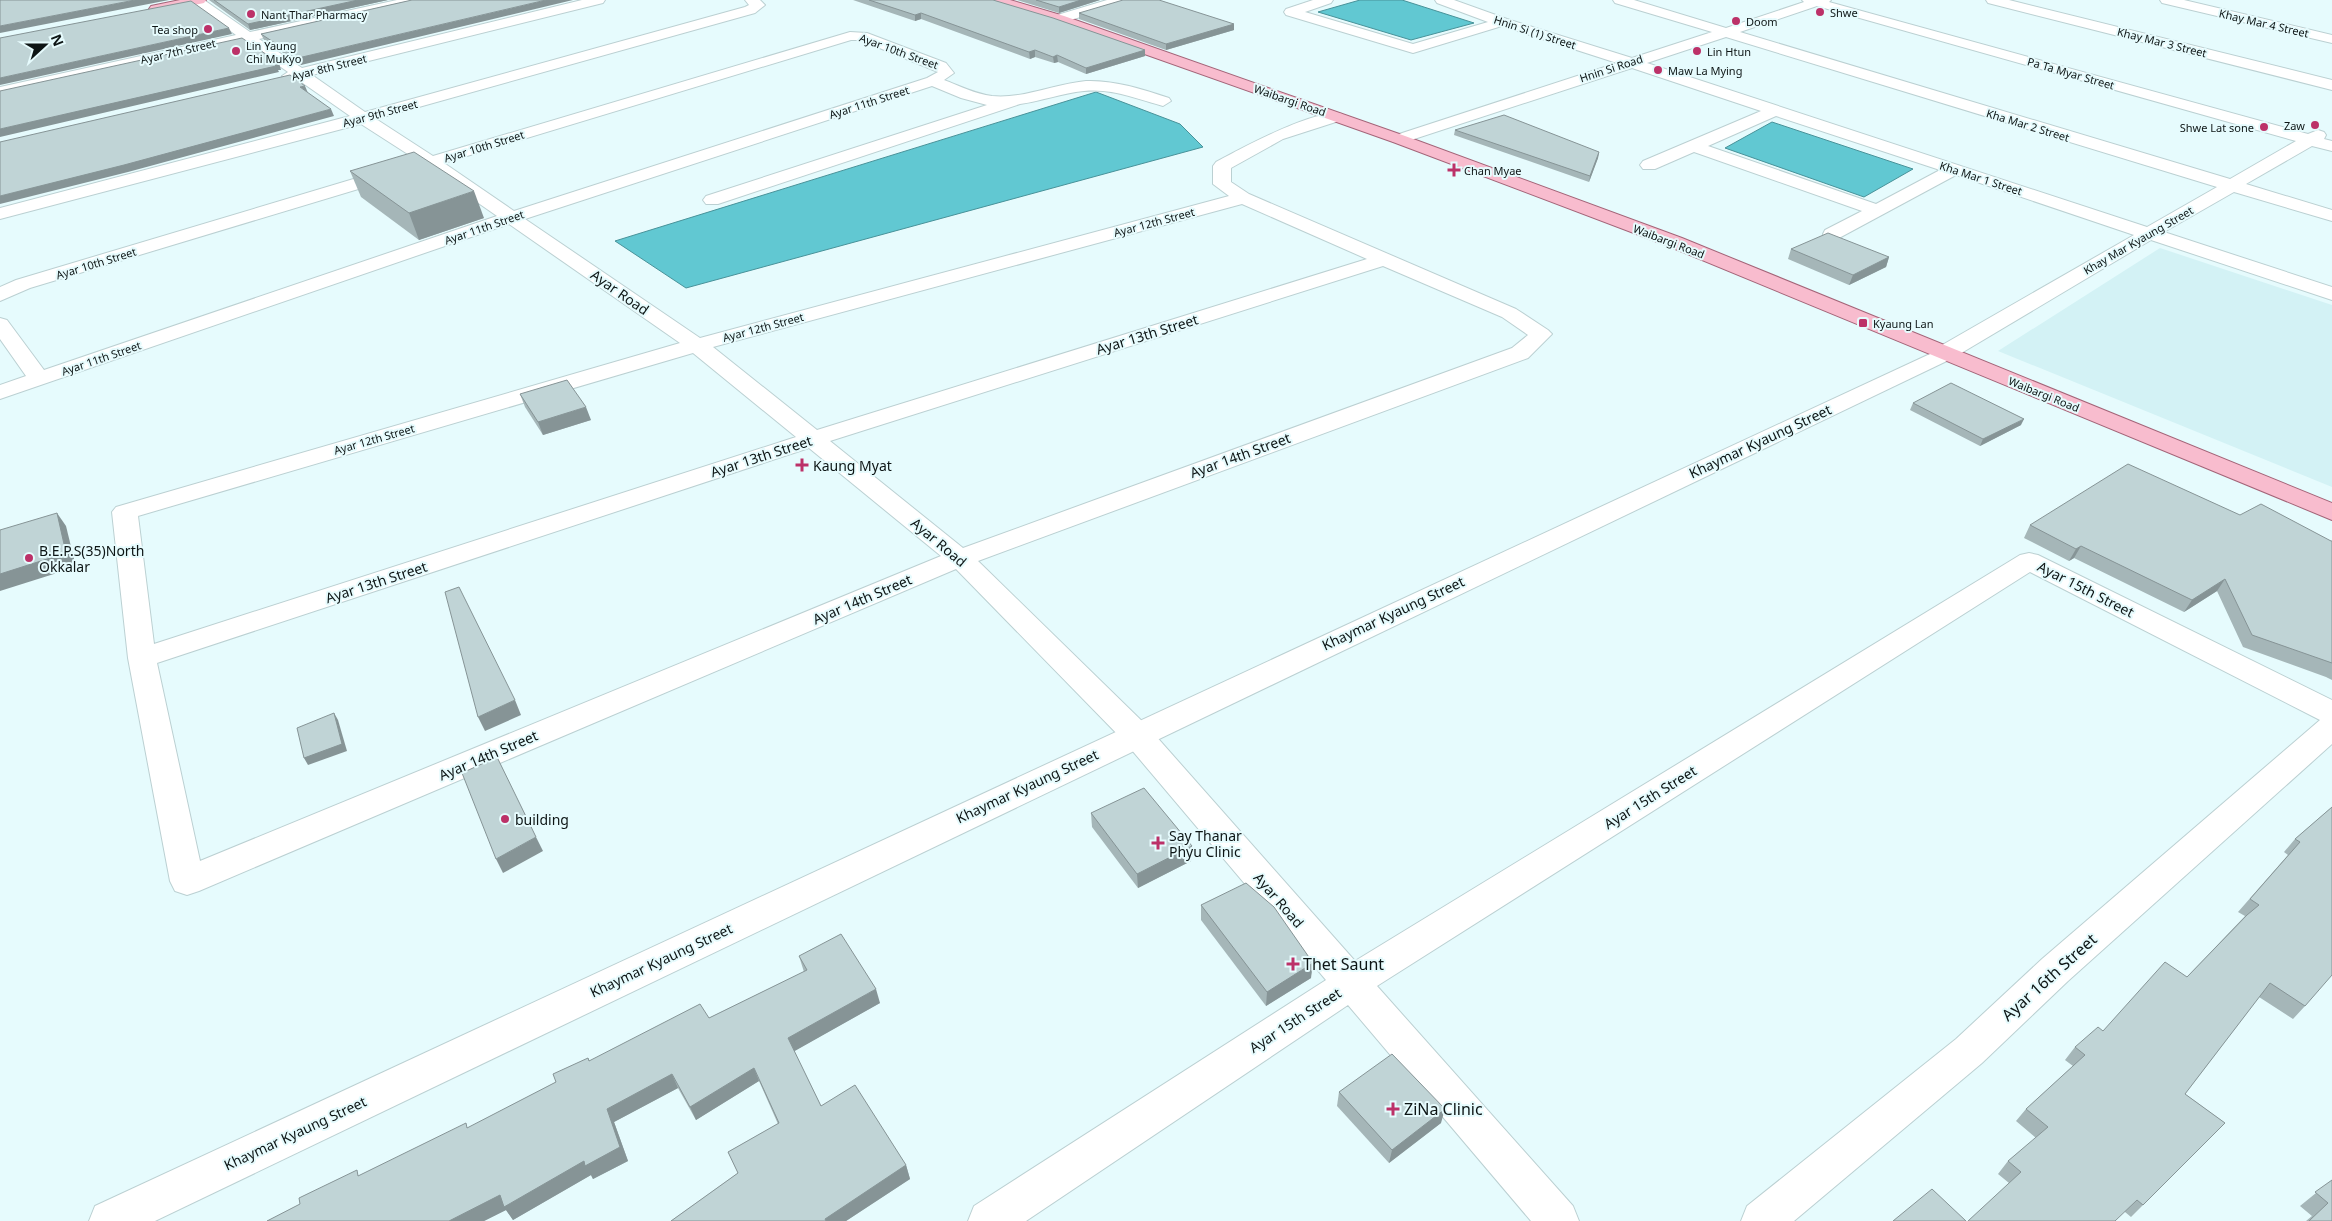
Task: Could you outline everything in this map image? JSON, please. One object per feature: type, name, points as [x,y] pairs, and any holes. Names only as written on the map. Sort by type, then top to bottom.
[{"type":"main road","points":[[151,4],[197,0]]},
{"type":"main road","name":"Waibargi Road","points":[[996,0],[1059,19],[1399,139],[1675,242],[2332,512]]},
{"type":"street","name":"Ayar Road","points":[[197,0],[246,36],[302,73],[362,118],[431,162],[697,345],[960,558],[1136,734],[1558,1221]]},
{"type":"street","name":"Ayar 7th Street","points":[[0,92],[415,0]]},
{"type":"street","name":"Ayar 8th Street","points":[[272,80],[598,0]]},
{"type":"street","points":[[1059,19],[1121,0]]},
{"type":"street","points":[[1326,0],[1291,12],[1413,49],[1502,22]]},
{"type":"street","name":"Hnin Si (1) Street","points":[[1442,0],[1502,22],[1630,62]]},
{"type":"street","name":"Kha Mar 2 Street","points":[[1620,0],[2332,216]]},
{"type":"street","name":"Khay Mar 3 Street","points":[[1993,0],[2332,85]]},
{"type":"street","name":"Khay Mar 4 Street","points":[[2167,0],[2332,39]]},
{"type":"street","name":"Hnin Si Road","points":[[1399,139],[1817,1]]},
{"type":"street","name":"Pa Ta Myar Street","points":[[1817,1],[2332,146]]},
{"type":"street","name":"Ayar 9th Street","points":[[0,214],[362,118],[750,10],[755,3]]},
{"type":"street","name":"Ayar 10th Street","points":[[0,295],[23,284],[850,36],[862,36],[941,66],[947,73],[932,82]]},
{"type":"street","name":"Kha Mar 1 Street","points":[[1630,62],[2332,294]]},
{"type":"street","points":[[932,82],[980,99],[1017,100]]},
{"type":"street","name":"Ayar 11th Street","points":[[0,392],[512,217],[932,82]]},
{"type":"street","points":[[712,200],[1017,100],[1073,88],[1096,86],[1132,91],[1163,101]]},
{"type":"street","points":[[1649,165],[1776,110]]},
{"type":"street","points":[[1336,117],[1277,136],[1222,166],[1222,184],[1243,198],[1382,260]]},
{"type":"street","name":"Khay Mar Kyaung Street","points":[[1945,353],[2332,126]]},
{"type":"street","points":[[1693,146],[1879,211]]},
{"type":"street","points":[[1832,234],[1879,211],[1955,169]]},
{"type":"street","name":"Ayar 12th Street","points":[[142,658],[125,512],[697,345],[1243,198]]},
{"type":"street","name":"Ayar 14th Street","points":[[142,658],[187,880],[960,558],[1520,353],[1541,334],[1509,313],[1382,260]]},
{"type":"street","name":"Ayar 13th Street","points":[[142,658],[812,439],[1382,260]]},
{"type":"street","points":[[0,324],[39,379]]},
{"type":"street","name":"Khaymar Kyaung Street","points":[[110,1221],[1136,734],[1945,353]]},
{"type":"street","name":"Ayar 15th Street","points":[[989,1221],[1351,983],[2029,561],[2332,713]]},
{"type":"street","name":"Ayar 16th Street","points":[[1762,1221],[1969,1051],[2055,970],[2332,727]]},
{"type":"shaded area","points":[[2160,248],[2332,305],[2332,487],[1998,351]]},
{"type":"water","points":[[1360,0],[1402,0],[1474,23],[1411,40],[1318,12]]},
{"type":"water","points":[[1096,92],[1180,124],[1203,147],[686,288],[615,241]]},
{"type":"water","points":[[1772,122],[1913,169],[1864,197],[1725,148]]},
{"type":"building","points":[[0,0],[135,0],[0,26]]},
{"type":"building","points":[[214,0],[358,0],[248,24]]},
{"type":"building","points":[[412,0],[546,0],[298,58],[261,34]]},
{"type":"building","points":[[869,0],[993,0],[1053,18],[1145,50],[1086,68],[1057,55],[1053,57],[1035,50],[1029,52],[921,13],[915,15]]},
{"type":"building","points":[[1036,0],[1081,0],[1059,7]]},
{"type":"building","points":[[1123,0],[1159,0],[1234,24],[1166,44],[1079,13]]},
{"type":"building","points":[[191,1],[229,28],[0,78],[0,38]]},
{"type":"building","points":[[242,38],[279,63],[274,64],[276,66],[0,129],[0,91]]},
{"type":"building","points":[[290,75],[305,86],[300,87],[331,109],[124,165],[0,196],[0,142]]},
{"type":"building","points":[[1504,115],[1599,152],[1590,176],[1455,130]]},
{"type":"building","points":[[414,152],[474,191],[409,213],[350,171]]},
{"type":"building","points":[[1828,233],[1889,257],[1853,275],[1791,249]]},
{"type":"building","points":[[567,380],[586,407],[538,422],[520,394]]},
{"type":"building","points":[[1951,383],[2024,419],[1983,439],[1913,403]]},
{"type":"building","points":[[2128,464],[2240,515],[2261,504],[2332,541],[2332,663],[2252,635],[2225,579],[2192,600],[2081,546],[2076,549],[2030,525]]},
{"type":"building","points":[[57,513],[66,553],[0,574],[0,530]]},
{"type":"building","points":[[459,587],[515,700],[478,717],[445,592]]},
{"type":"building","points":[[334,713],[342,744],[304,758],[297,728]]},
{"type":"building","name":"building","points":[[497,757],[536,837],[496,859],[462,773]]},
{"type":"building","name":"Say Thanar Phyu Clinic","points":[[1144,788],[1192,846],[1137,874],[1091,813]]},
{"type":"building","points":[[2332,807],[2332,975],[2305,1006],[2270,983],[2185,1094],[2225,1123],[2143,1205],[2137,1200],[2115,1221],[1968,1221],[2021,1172],[2008,1161],[2048,1127],[2026,1109],[2085,1055],[2075,1047],[2098,1027],[2103,1031],[2165,962],[2187,977],[2259,905],[2250,899],[2300,842],[2295,839]]},
{"type":"building","points":[[1246,883],[1274,907],[1313,963],[1267,992],[1201,905]]},
{"type":"building","points":[[841,934],[876,989],[788,1038],[821,1106],[855,1085],[906,1165],[825,1219],[826,1221],[671,1221],[738,1173],[728,1152],[779,1123],[754,1068],[690,1107],[672,1074],[607,1109],[620,1147],[585,1166],[584,1161],[504,1207],[500,1195],[449,1221],[267,1221],[300,1204],[299,1198],[357,1170],[358,1176],[466,1123],[467,1128],[556,1082],[553,1074],[588,1058],[589,1061],[700,1004],[709,1018],[807,970],[799,956]]},
{"type":"building","name":"ZiNa Clinic","points":[[1392,1054],[1445,1109],[1392,1150],[1339,1092]]},
{"type":"building","points":[[2332,1180],[2332,1221],[2309,1221],[2328,1203],[2315,1192]]},
{"type":"building","points":[[1932,1189],[1966,1221],[1893,1221]]},
{"type":"place","name":"Shwe","points":[[1820,12]]},
{"type":"place","name":"Nant Thar Pharmacy","points":[[251,14]]},
{"type":"place","name":"Doom","points":[[1736,21]]},
{"type":"place","name":"Tea shop","points":[[208,29]]},
{"type":"place","name":"Lin Yaung Chi MuKyo","points":[[236,51]]},
{"type":"place","name":"Lin Htun","points":[[1697,51]]},
{"type":"place","name":"Maw La Mying","points":[[1658,70]]},
{"type":"place","name":"Zaw","points":[[2315,125]]},
{"type":"place","name":"Shwe Lat sone","points":[[2264,127]]},
{"type":"place","name":"Chan Myae","points":[[1454,170]]},
{"type":"place","name":"Kyaung Lan","points":[[1863,323]]},
{"type":"place","name":"Kaung Myat","points":[[802,465]]},
{"type":"place","name":"B.E.P.S(35)North Okkalar","points":[[29,558]]},
{"type":"place","name":"building","points":[[505,819]]},
{"type":"place","name":"Say Thanar Phyu Clinic","points":[[1158,843]]},
{"type":"place","name":"Thet Saunt","points":[[1293,964]]},
{"type":"place","name":"ZiNa Clinic","points":[[1393,1109]]}]
